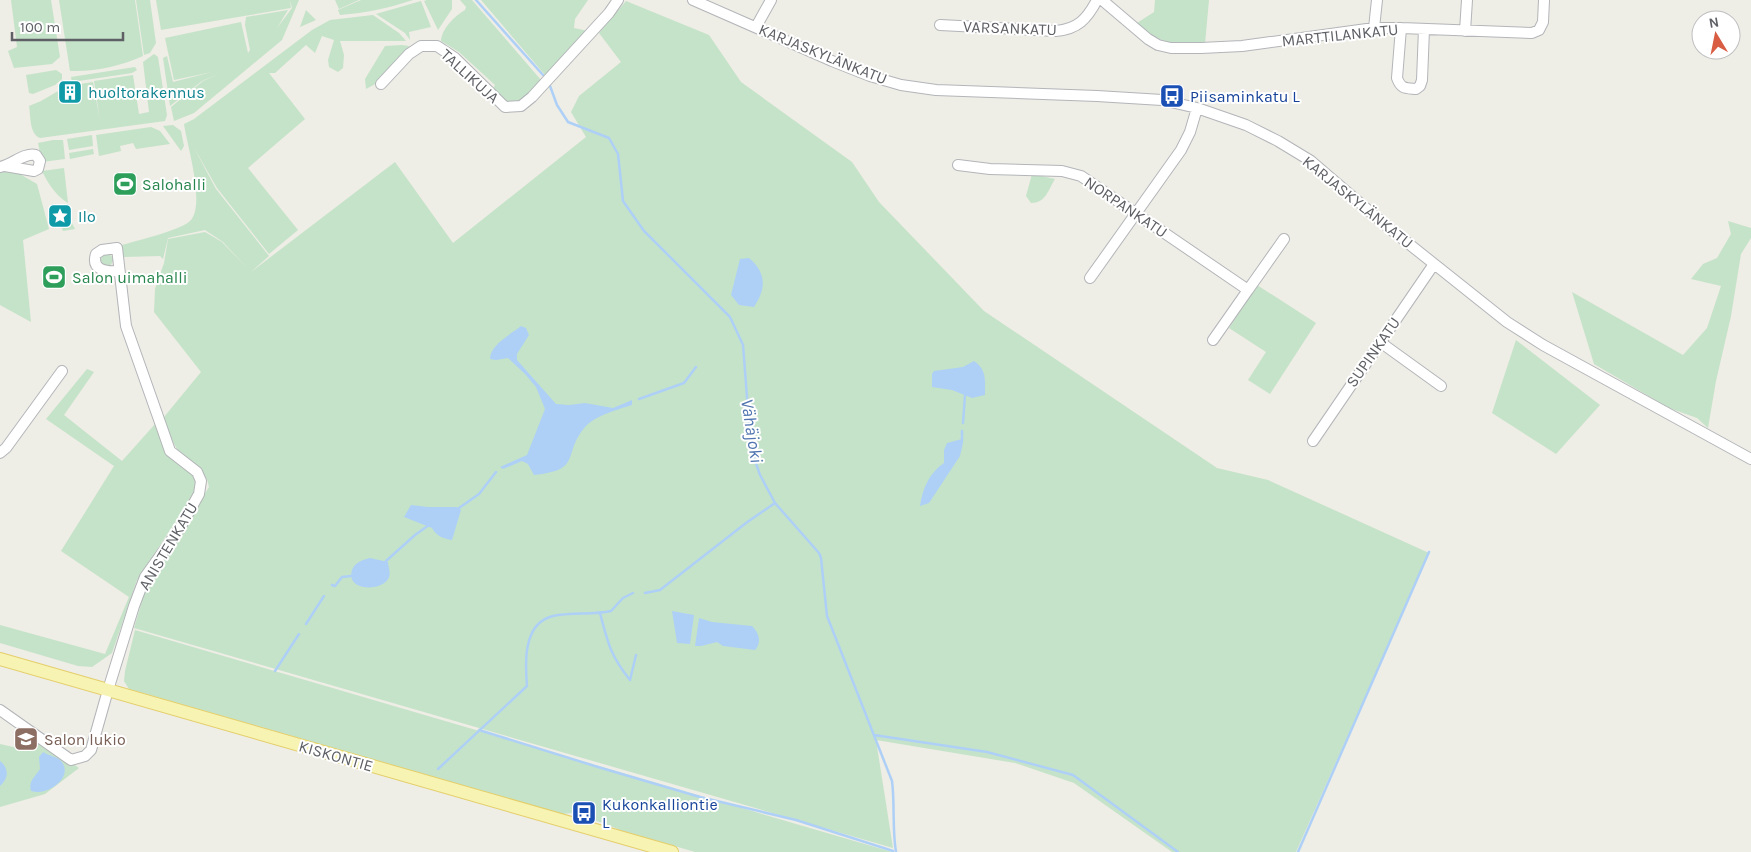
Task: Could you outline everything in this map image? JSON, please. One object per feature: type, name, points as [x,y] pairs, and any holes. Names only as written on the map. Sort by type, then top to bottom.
[{"type":"main road","name":"KISKONTIE","points":[[0,659],[654,850],[672,852]]},
{"type":"street","name":"TALLIKUJA","points":[[381,84],[409,54],[421,46],[437,46],[455,58],[505,107],[521,106],[532,97],[609,13],[618,0]]},
{"type":"street","name":"KARJASKYLÄNKATU","points":[[693,0],[870,76],[901,85],[936,90],[1154,99],[1197,108],[1229,118],[1256,130],[1311,161],[1434,264],[1507,322],[1543,345],[1751,459]]},
{"type":"street","points":[[756,27],[771,0]]},
{"type":"street","name":"VARSANKATU","points":[[940,25],[1066,30],[1078,25],[1091,11],[1097,0]]},
{"type":"street","name":"MARTTILANKATU","points":[[1102,0],[1154,43],[1171,48],[1242,46],[1374,28],[1532,33],[1539,30],[1543,22],[1544,0]]},
{"type":"street","points":[[1374,28],[1377,0]]},
{"type":"street","points":[[1465,31],[1467,0]]},
{"type":"street","points":[[1401,28],[1397,78],[1399,85],[1404,88],[1416,89],[1420,86],[1422,80],[1424,29]]},
{"type":"street","points":[[1090,278],[1181,150],[1188,137],[1197,108]]},
{"type":"street","name":"NORPANKATU","points":[[958,165],[1062,170],[1081,176],[1248,290]]},
{"type":"street","points":[[1213,340],[1284,239]]},
{"type":"street","name":"SUPINKATU","points":[[1312,440],[1434,264]]},
{"type":"street","name":"ANISTENKATU","points":[[108,690],[145,577],[180,528],[199,494],[201,481],[197,472],[170,451],[126,326],[118,271]]},
{"type":"street","points":[[1380,342],[1442,386]]},
{"type":"street","points":[[2,449],[62,371]]},
{"type":"street","points":[[0,710],[71,760],[85,756],[91,750],[108,690]]},
{"type":"green space","points":[[11,0],[51,0],[60,57],[52,64],[14,68],[8,51],[17,47]]},
{"type":"green space","points":[[59,0],[135,0],[143,56],[108,68],[70,71]]},
{"type":"green space","points":[[136,0],[150,0],[156,43],[150,53],[144,55]]},
{"type":"green space","points":[[156,0],[290,0],[291,8],[161,30]]},
{"type":"green space","points":[[290,0],[299,0],[282,40],[194,113],[174,121],[171,107],[203,81],[221,73],[202,81],[170,106],[163,58],[167,56],[173,82],[212,72],[174,80],[165,38],[241,22],[248,53],[250,50],[245,25],[246,17],[288,10],[277,28],[292,8]]},
{"type":"green space","points":[[335,0],[359,0],[339,9]]},
{"type":"green space","points":[[361,0],[413,0],[377,10],[340,15],[338,10]]},
{"type":"green space","points":[[452,0],[452,9],[438,30],[424,1]]},
{"type":"green space","points":[[460,0],[472,0],[541,80],[519,102],[508,101],[492,90],[495,85],[459,52],[441,41],[450,23],[465,10],[466,7]]},
{"type":"green space","points":[[481,0],[588,0],[575,19],[574,28],[588,31],[545,75]]},
{"type":"green space","points":[[1155,0],[1209,0],[1205,44],[1168,42],[1146,31],[1137,23],[1154,12]]},
{"type":"green space","points":[[421,1],[431,27],[409,32],[410,40],[405,33],[376,14]]},
{"type":"green space","points":[[626,1],[709,35],[741,82],[852,162],[879,202],[984,311],[1217,468],[1268,480],[1429,553],[1296,852],[1172,852],[1074,783],[1015,763],[876,740],[893,848],[134,628],[147,584],[209,487],[202,471],[181,454],[175,446],[164,417],[201,372],[154,312],[155,289],[164,263],[168,239],[205,232],[222,242],[248,269],[223,242],[205,230],[168,238],[163,259],[160,256],[124,257],[119,251],[122,245],[178,228],[190,221],[194,213],[196,189],[184,124],[194,119],[312,30],[330,20],[373,15],[399,33],[406,41],[340,41],[344,55],[343,68],[338,72],[329,67],[328,60],[334,40],[322,36],[315,53],[306,45],[275,73],[269,73],[305,119],[248,168],[298,230],[269,254],[217,188],[193,146],[216,189],[269,256],[251,272],[395,162],[453,243],[586,137],[571,112],[579,96],[621,62],[599,33]]},
{"type":"green space","points":[[306,10],[316,20],[300,27]]},
{"type":"green space","points":[[385,46],[409,46],[407,52],[379,82],[366,89],[365,79]]},
{"type":"green space","points":[[154,54],[158,57],[167,115],[165,121],[40,138],[36,136],[31,124],[29,106],[65,87],[68,99],[75,98],[73,85],[93,82],[100,121],[94,81],[133,75],[139,114],[149,112],[143,62]]},
{"type":"green space","points":[[135,67],[137,70],[132,73],[72,82],[71,77]]},
{"type":"green space","points":[[56,70],[62,74],[62,79],[55,85],[33,94],[29,93],[26,75]]},
{"type":"green space","points":[[173,125],[181,131],[184,146],[181,151],[163,126]]},
{"type":"green space","points":[[151,127],[160,131],[170,144],[136,149],[133,143],[120,146],[121,151],[99,156],[96,135]]},
{"type":"green space","points":[[92,135],[93,146],[69,150],[67,139]]},
{"type":"green space","points":[[63,140],[65,159],[42,162],[38,143]]},
{"type":"green space","points":[[93,149],[94,154],[70,159],[69,153]]},
{"type":"green space","points":[[64,168],[68,203],[53,189],[42,171]]},
{"type":"green space","points":[[10,171],[18,173],[37,184],[49,229],[23,240],[31,322],[0,305],[0,173]]},
{"type":"green space","points":[[1032,174],[1055,179],[1040,201],[1031,203],[1026,196]]},
{"type":"green space","points":[[60,205],[64,208],[75,229],[63,231],[57,212]]},
{"type":"green space","points":[[1728,221],[1751,228],[1751,238],[1741,254],[1731,316],[1716,381],[1708,428],[1697,418],[1669,408],[1594,364],[1572,292],[1683,355],[1707,328],[1721,286],[1691,279],[1703,264],[1717,258],[1731,234]]},
{"type":"green space","points":[[107,254],[113,260],[107,266],[101,260]]},
{"type":"green space","points":[[1257,285],[1316,323],[1270,394],[1248,380],[1266,352],[1229,328]]},
{"type":"green space","points":[[1516,340],[1600,405],[1556,454],[1492,413]]},
{"type":"green space","points":[[87,369],[94,372],[64,415],[122,461],[156,423],[191,473],[196,484],[194,494],[137,580],[112,653],[92,667],[78,666],[0,643],[0,625],[105,654],[129,597],[61,551],[114,466],[46,419]]},
{"type":"green space","points":[[135,630],[892,852],[695,852],[620,830],[572,813],[562,814],[129,689],[124,681],[125,671]]},
{"type":"green space","name":"Salon lukio","points":[[32,735],[79,768],[45,794],[0,807],[0,744],[22,749]]},
{"type":"water","points":[[749,258],[759,269],[763,281],[761,294],[754,307],[739,305],[731,295],[740,259]]},
{"type":"water","points":[[521,326],[526,328],[529,335],[517,354],[517,360],[556,404],[585,403],[613,408],[632,400],[632,405],[590,422],[579,436],[566,465],[550,473],[534,475],[528,464],[522,461],[503,469],[500,467],[527,455],[545,409],[536,387],[508,358],[490,359],[493,349]]},
{"type":"water","points":[[974,361],[983,372],[985,395],[972,398],[952,390],[932,387],[932,374],[934,371],[963,367]]},
{"type":"water","points":[[962,439],[960,456],[929,503],[920,506],[928,482],[935,471],[944,463],[944,450],[947,443]]},
{"type":"water","points":[[411,505],[457,507],[461,510],[452,540],[440,537],[432,528],[404,517]]},
{"type":"water","points":[[370,558],[388,562],[389,577],[386,582],[380,585],[373,587],[359,586],[351,577],[353,567],[357,563]]},
{"type":"water","points":[[672,611],[694,615],[690,644],[677,643]]},
{"type":"water","points":[[699,618],[712,622],[752,626],[759,638],[757,647],[755,650],[723,646],[717,642],[695,646]]},
{"type":"water","points":[[43,752],[61,761],[64,773],[62,779],[51,788],[44,791],[31,791],[31,782],[40,769],[39,757]]},
{"type":"water","points":[[0,761],[7,773],[5,780],[0,786]]},
{"type":"waterway","name":"Vähäjoki","points":[[476,0],[543,75]]},
{"type":"waterway","name":"Vähäjoki","points":[[550,86],[557,105],[568,122],[609,138],[618,154],[623,201],[644,231],[730,317],[743,345],[751,449],[760,475],[775,503],[819,553],[821,558],[827,616],[892,781],[896,852]]},
{"type":"waterway","points":[[639,399],[684,383],[696,367]]},
{"type":"waterway","points":[[963,423],[965,395]]},
{"type":"waterway","points":[[962,431],[962,441]]},
{"type":"waterway","points":[[459,508],[479,494],[496,472]]},
{"type":"waterway","points":[[645,593],[660,590],[746,523],[775,503]]},
{"type":"waterway","points":[[386,561],[429,525]]},
{"type":"waterway","points":[[1298,852],[1429,552]]},
{"type":"waterway","points":[[332,585],[335,586],[342,577],[351,576]]},
{"type":"waterway","points":[[438,769],[527,686],[526,655],[528,645],[531,635],[543,620],[567,614],[611,611],[623,598],[633,593]]},
{"type":"waterway","points":[[306,624],[324,596]]},
{"type":"waterway","points":[[600,613],[610,648],[630,680],[636,655]]},
{"type":"waterway","points":[[275,671],[299,634]]},
{"type":"waterway","points":[[479,730],[700,797],[796,820],[893,851]]},
{"type":"waterway","points":[[874,735],[987,752],[1073,775],[1178,852]]},
{"type":"place","name":"huoltorakennus","points":[[70,92]]},
{"type":"place","name":"Piisaminkatu L","points":[[1172,96]]},
{"type":"place","name":"Salohalli","points":[[125,184]]},
{"type":"place","name":"Ilo","points":[[60,216]]},
{"type":"place","name":"Salon uimahalli","points":[[54,277]]},
{"type":"place","name":"Salon lukio","points":[[26,739]]},
{"type":"place","name":"Kukonkalliontie L","points":[[584,813]]}]
